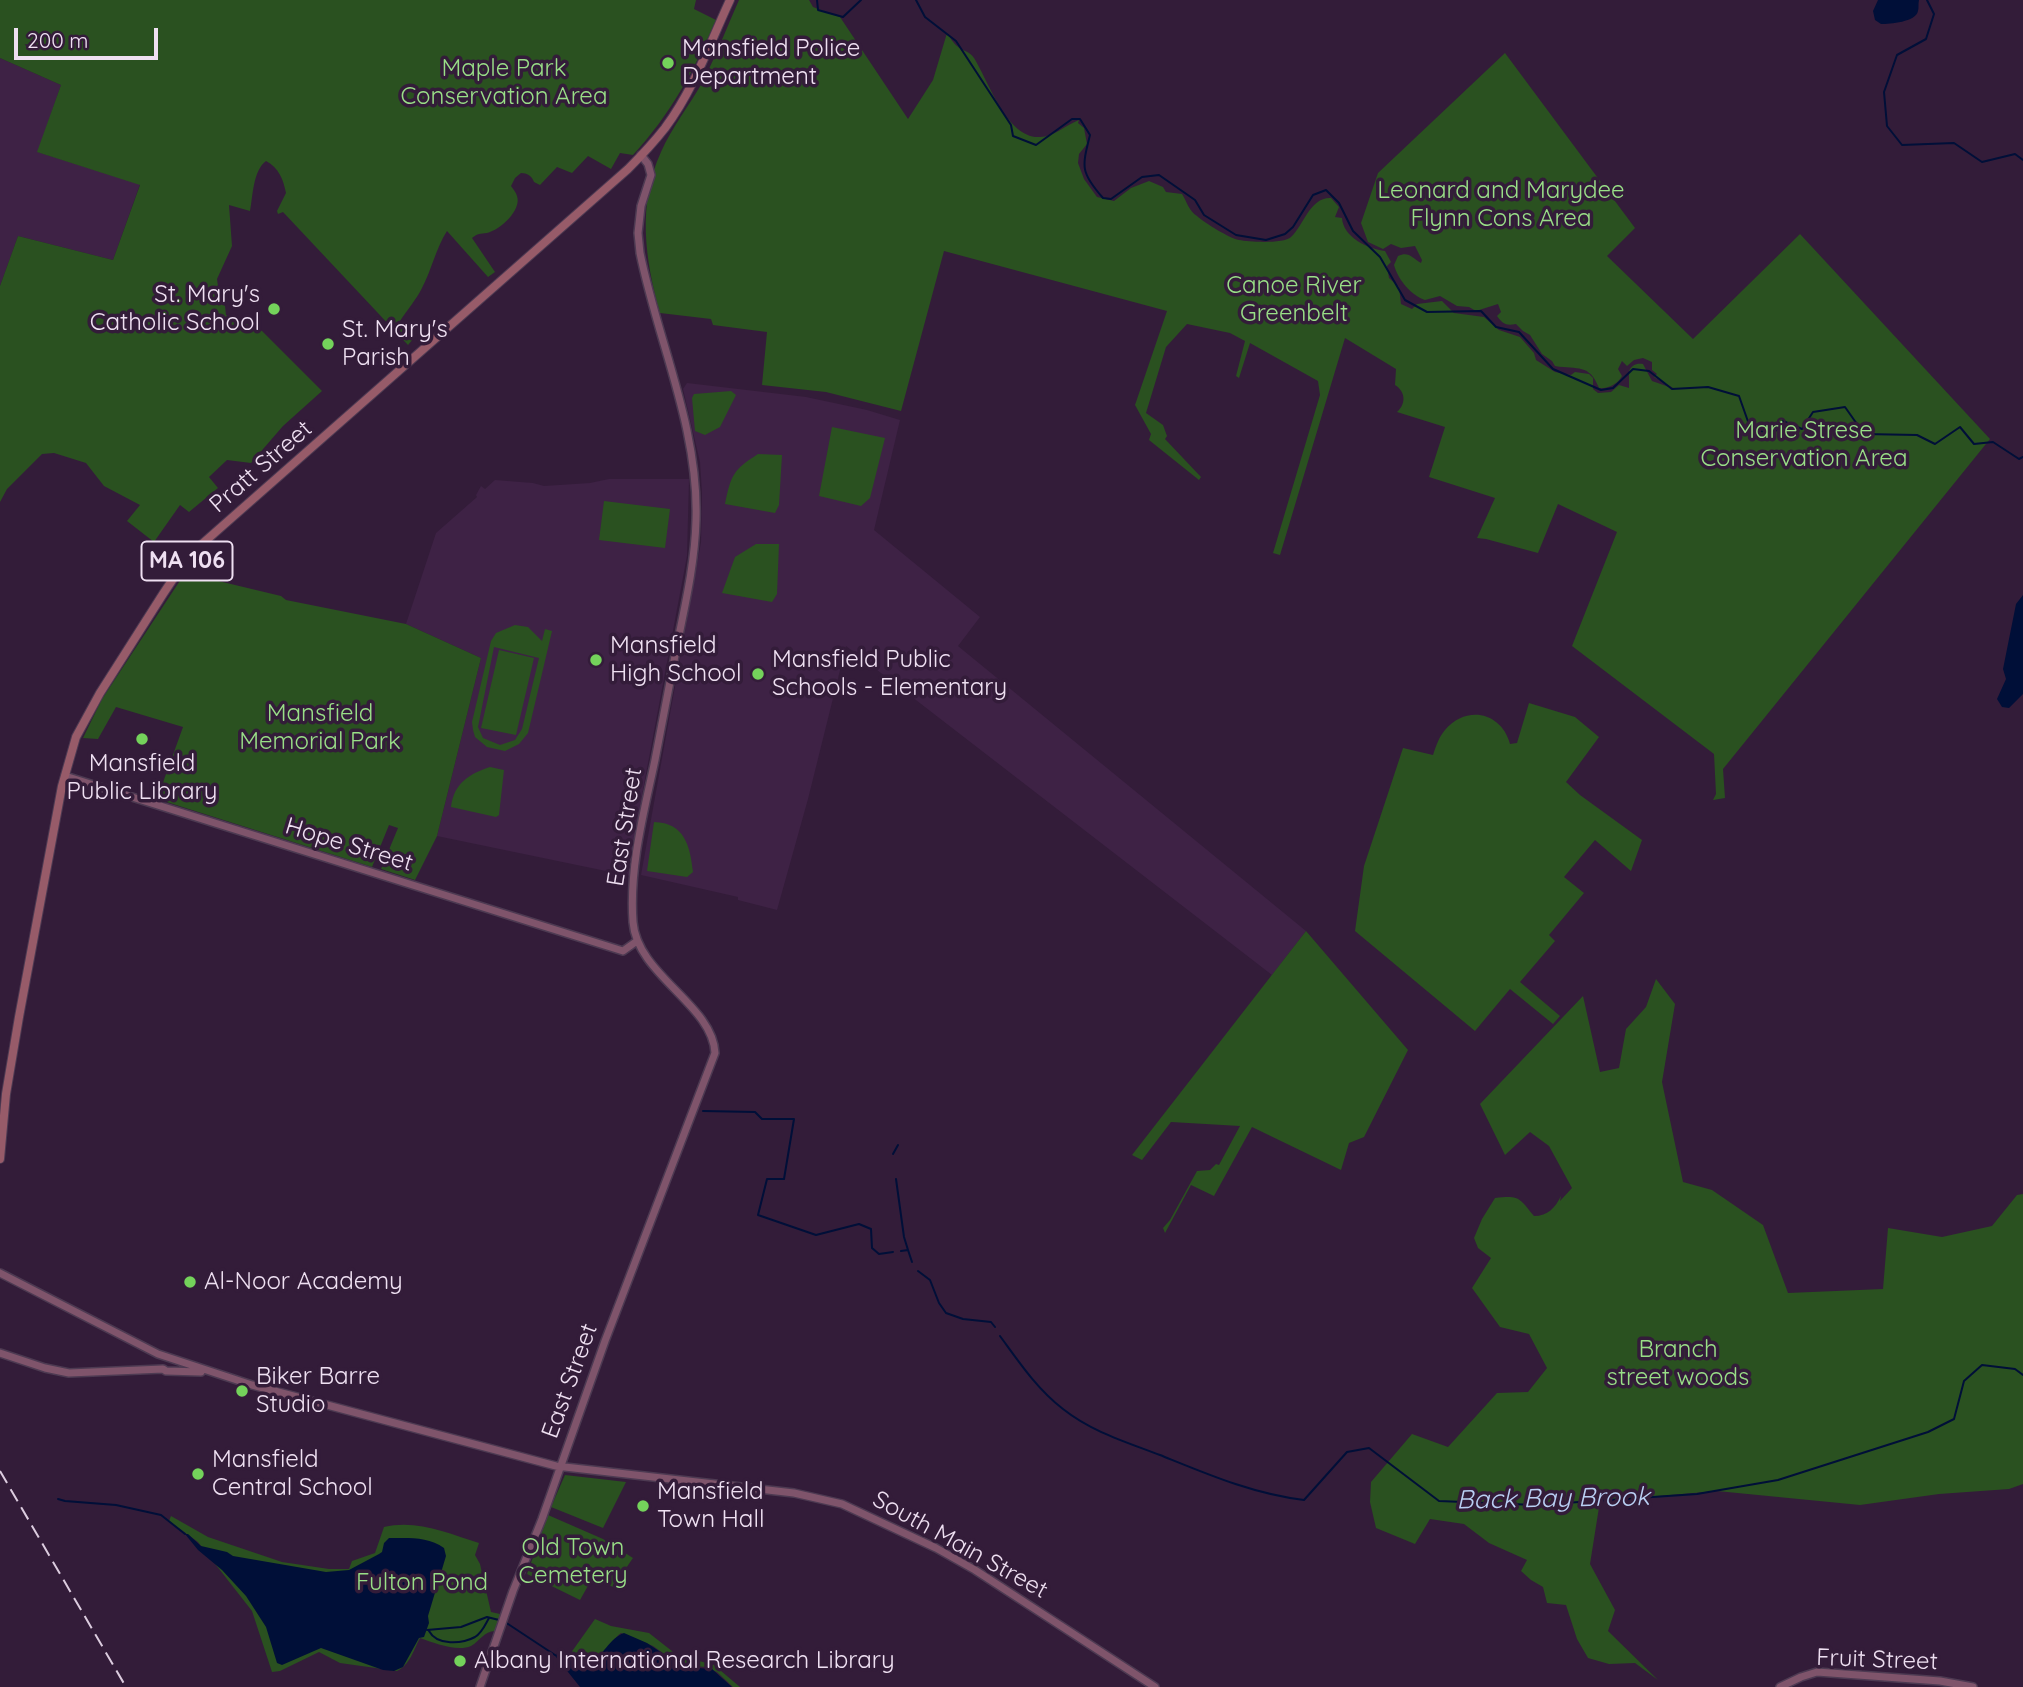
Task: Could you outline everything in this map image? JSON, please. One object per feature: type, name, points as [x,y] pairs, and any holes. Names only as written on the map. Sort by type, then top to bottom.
[{"type":"main road","name":"Pratt Street","points":[[0,1159],[12,1058],[65,776],[76,737],[100,692],[174,577],[190,558],[277,477],[641,155],[665,127],[691,86],[730,0]]},
{"type":"main road","name":"East Street","points":[[480,1687],[603,1346],[710,1072],[715,1053],[713,1037],[706,1026],[660,974],[637,941],[633,925],[640,831],[686,599],[696,513],[694,467],[689,436],[640,253],[638,233],[641,206],[651,175],[648,164],[641,155]]},
{"type":"main road","name":"Hope Street","points":[[65,776],[623,951],[637,941]]},
{"type":"main road","points":[[0,1273],[158,1354],[216,1374]]},
{"type":"main road","points":[[0,1284],[8,1280],[19,1282]]},
{"type":"main road","points":[[0,1353],[69,1373],[163,1369],[216,1374]]},
{"type":"main road","points":[[158,1354],[163,1361],[163,1369]]},
{"type":"main road","name":"South Main Street","points":[[216,1374],[561,1466],[794,1493],[842,1504],[936,1548],[977,1571],[1155,1687]]},
{"type":"main road","name":"Fruit Street","points":[[1780,1687],[1818,1672],[1940,1681],[1973,1687]]},
{"type":"shaded area","points":[[0,58],[61,85],[38,152],[140,184],[113,260],[18,236],[0,286]]},
{"type":"shaded area","name":"Mansfield Public Schools - Elementary","points":[[687,383],[806,397],[900,420],[874,530],[980,617],[958,646],[1306,931],[1272,975],[846,646],[777,910],[738,900],[738,897],[641,875],[701,542],[700,462],[683,389]]},
{"type":"shaded area","points":[[609,479],[689,479],[687,556],[633,843],[630,876],[437,836],[481,658],[406,624],[436,533],[477,497],[481,486],[485,489],[495,480],[544,486]]},
{"type":"green space","name":"Maple Park Conservation Area","points":[[0,0],[696,0],[694,9],[716,20],[680,91],[659,124],[633,155],[620,153],[611,169],[588,156],[572,173],[557,167],[540,185],[525,174],[521,173],[515,178],[511,186],[518,201],[509,219],[498,228],[472,238],[495,272],[488,277],[447,231],[422,288],[400,321],[414,338],[408,345],[283,212],[278,214],[286,193],[280,174],[266,161],[256,177],[250,211],[229,205],[232,246],[217,279],[220,301],[225,306],[226,315],[262,331],[322,391],[283,426],[251,463],[227,460],[209,477],[218,488],[189,512],[180,505],[154,542],[127,521],[140,505],[104,486],[86,463],[54,453],[42,454],[7,489],[0,502],[0,286],[18,236],[113,260],[140,185],[37,152],[61,85],[0,58]]},
{"type":"green space","points":[[739,0],[809,0],[813,7],[840,17],[908,119],[933,80],[947,33],[959,48],[972,56],[1000,107],[1018,129],[1028,135],[1040,137],[1055,133],[1079,120],[1078,123],[1084,128],[1087,144],[1079,154],[1078,163],[1084,179],[1097,197],[1114,201],[1131,188],[1149,181],[1163,187],[1166,192],[1182,194],[1194,214],[1223,233],[1239,240],[1266,242],[1291,237],[1318,202],[1331,198],[1339,207],[1335,217],[1342,218],[1343,225],[1352,236],[1364,245],[1385,251],[1391,262],[1387,266],[1389,278],[1399,287],[1401,304],[1412,309],[1417,304],[1442,301],[1454,313],[1484,317],[1499,330],[1520,337],[1534,353],[1536,360],[1555,372],[1589,374],[1593,378],[1593,389],[1598,393],[1611,392],[1619,385],[1629,388],[1629,371],[1638,364],[1643,364],[1652,381],[1675,389],[1654,377],[1657,374],[1652,370],[1652,362],[1643,358],[1634,360],[1627,366],[1622,361],[1618,369],[1622,376],[1620,379],[1606,388],[1599,388],[1595,380],[1587,371],[1555,366],[1542,354],[1530,335],[1516,324],[1501,321],[1497,316],[1501,312],[1498,304],[1476,311],[1457,306],[1440,296],[1425,300],[1415,295],[1402,281],[1394,265],[1398,256],[1405,254],[1421,263],[1415,246],[1401,248],[1391,244],[1383,249],[1368,242],[1361,223],[1378,173],[1505,53],[1635,228],[1607,256],[1693,339],[1800,234],[1990,439],[1723,769],[1725,798],[1713,800],[1716,794],[1714,754],[1572,646],[1617,532],[1558,504],[1538,553],[1477,538],[1495,498],[1429,477],[1445,427],[1397,412],[1404,398],[1395,385],[1396,369],[1345,338],[1280,555],[1273,553],[1320,395],[1318,381],[1250,343],[1239,378],[1236,376],[1245,341],[1230,333],[1187,324],[1166,347],[1146,413],[1163,425],[1167,436],[1165,439],[1201,477],[1199,480],[1149,440],[1151,434],[1135,405],[1167,311],[944,251],[901,411],[826,392],[762,385],[767,332],[713,325],[711,319],[660,313],[650,273],[646,232],[646,212],[653,172],[665,143],[707,73]]},
{"type":"green space","points":[[731,391],[736,395],[720,427],[705,435],[695,431],[692,398],[694,394]]},
{"type":"green space","points":[[832,427],[885,438],[870,498],[861,506],[819,496]]},
{"type":"green space","points":[[758,454],[782,455],[779,505],[775,513],[725,504],[734,474]]},
{"type":"green space","points":[[604,501],[670,509],[665,548],[599,540]]},
{"type":"green space","points":[[756,544],[779,544],[777,594],[772,602],[722,593],[735,557]]},
{"type":"green space","name":"Mansfield Memorial Park","points":[[185,573],[281,596],[286,600],[406,624],[481,658],[437,836],[415,880],[381,869],[398,828],[389,825],[372,867],[157,799],[183,727],[116,707],[98,739],[83,738],[102,699]]},
{"type":"green space","points":[[515,625],[528,627],[542,641],[545,629],[552,631],[528,733],[519,744],[505,751],[487,747],[475,737],[472,722],[491,641],[496,633]],"holes":[[[494,647],[539,658],[522,729],[515,740],[500,745],[483,738],[478,727]]]},
{"type":"green space","points":[[499,650],[534,658],[516,735],[481,728]]},
{"type":"green space","points":[[1529,703],[1575,717],[1599,737],[1566,782],[1642,840],[1631,871],[1595,840],[1564,877],[1584,893],[1549,935],[1555,941],[1520,982],[1560,1016],[1553,1024],[1510,989],[1475,1031],[1355,931],[1364,866],[1403,748],[1433,755],[1445,730],[1463,717],[1473,715],[1492,719],[1506,733],[1510,744],[1517,743]]},
{"type":"green space","points":[[490,767],[504,770],[499,815],[496,817],[451,807],[459,786],[475,773]]},
{"type":"green space","points":[[654,822],[673,827],[684,838],[693,872],[687,877],[647,871]]},
{"type":"green space","points":[[1306,931],[1408,1050],[1364,1137],[1349,1143],[1341,1170],[1252,1127],[1214,1196],[1191,1185],[1165,1233],[1163,1228],[1197,1171],[1210,1170],[1216,1164],[1219,1165],[1240,1126],[1171,1122],[1142,1160],[1132,1155]]},
{"type":"green space","name":"Branch street woods","points":[[1656,979],[1675,1004],[1662,1082],[1683,1182],[1712,1190],[1763,1225],[1788,1293],[1883,1289],[1888,1228],[1942,1237],[1992,1226],[2017,1195],[2023,1194],[2023,1484],[2009,1489],[1939,1494],[1860,1505],[1717,1491],[1600,1501],[1590,1564],[1615,1610],[1608,1631],[1658,1680],[1635,1663],[1609,1664],[1588,1658],[1577,1639],[1566,1605],[1547,1603],[1543,1587],[1521,1571],[1527,1560],[1489,1543],[1464,1524],[1430,1519],[1415,1544],[1376,1528],[1370,1502],[1371,1482],[1412,1434],[1448,1447],[1497,1393],[1528,1392],[1547,1368],[1529,1334],[1500,1327],[1472,1288],[1491,1258],[1478,1248],[1474,1238],[1495,1198],[1518,1199],[1534,1216],[1539,1216],[1550,1210],[1561,1196],[1560,1201],[1572,1188],[1549,1146],[1530,1132],[1505,1155],[1480,1104],[1583,996],[1600,1072],[1619,1068],[1626,1029],[1646,1007]]},
{"type":"green space","points":[[565,1475],[626,1482],[603,1528],[551,1507]]},
{"type":"green space","name":"Old Town Cemetery","points":[[548,1515],[603,1539],[633,1558],[613,1587],[593,1577],[580,1600],[527,1574]]},
{"type":"green space","name":"Fulton Pond","points":[[171,1516],[208,1537],[282,1562],[329,1569],[349,1569],[352,1561],[375,1553],[384,1527],[420,1526],[479,1543],[475,1555],[480,1564],[491,1612],[500,1614],[495,1631],[465,1648],[446,1646],[420,1638],[408,1661],[397,1671],[340,1663],[319,1652],[280,1671],[272,1672],[252,1611],[198,1542],[169,1521]]},
{"type":"green space","points":[[595,1619],[611,1626],[649,1633],[677,1655],[714,1665],[740,1687],[733,1687],[717,1672],[706,1667],[680,1665],[653,1646],[621,1633],[593,1664],[578,1663],[568,1657]]},
{"type":"water","points":[[1878,0],[1919,0],[1918,11],[1908,20],[1881,24],[1875,20],[1873,11]]},
{"type":"water","points":[[2023,595],[2023,694],[2009,708],[2002,707],[1997,699],[2006,679],[2003,669],[2016,604]]},
{"type":"water","name":"Fulton Pond","points":[[185,1534],[201,1546],[233,1556],[326,1572],[349,1570],[379,1554],[389,1538],[431,1541],[444,1548],[446,1556],[424,1637],[419,1638],[403,1667],[394,1671],[383,1670],[321,1648],[282,1665],[277,1663],[266,1627],[246,1596]]},
{"type":"water","points":[[624,1633],[647,1643],[683,1667],[712,1669],[732,1687],[580,1687],[556,1657],[557,1653],[577,1664],[589,1666],[614,1639]]},
{"type":"waterway","points":[[817,0],[818,10],[843,17],[861,0]]},
{"type":"waterway","points":[[916,0],[925,17],[956,41],[1011,125],[1013,136],[1036,145],[1072,119],[1080,119],[1090,135],[1085,169],[1090,182],[1103,198],[1111,199],[1142,177],[1159,175],[1195,200],[1204,215],[1236,235],[1266,240],[1285,234],[1293,227],[1313,195],[1326,190],[1339,203],[1353,231],[1380,257],[1405,300],[1427,312],[1481,311],[1496,327],[1519,332],[1553,369],[1601,390],[1613,388],[1633,369],[1649,371],[1672,389],[1708,387],[1739,396],[1751,430],[1774,433],[1783,421],[1802,429],[1813,412],[1845,407],[1864,434],[1917,435],[1935,444],[1960,427],[1974,444],[1993,442],[2019,459],[2023,457]]},
{"type":"waterway","points":[[1927,0],[1934,14],[1926,39],[1897,55],[1884,92],[1887,126],[1902,145],[1954,143],[1982,162],[2015,154],[2023,160]]},
{"type":"waterway","name":"Back Bay Brook","points":[[703,1111],[755,1112],[762,1119],[794,1119],[784,1179],[767,1179],[758,1215],[816,1235],[859,1224],[871,1229],[872,1248],[879,1254],[893,1252]]},
{"type":"waterway","points":[[893,1154],[898,1145]]},
{"type":"waterway","points":[[896,1179],[908,1250]]},
{"type":"waterway","name":"Back Bay Brook","points":[[901,1251],[908,1250],[912,1262]]},
{"type":"waterway","name":"Back Bay Brook","points":[[918,1271],[930,1280],[946,1313],[963,1319],[991,1322],[995,1327]]},
{"type":"waterway","name":"Back Bay Brook","points":[[1000,1336],[1045,1393],[1074,1417],[1097,1430],[1230,1482],[1304,1500],[1347,1452],[1369,1448],[1439,1501],[1535,1505],[1697,1494],[1778,1480],[1928,1432],[1954,1419],[1964,1381],[1982,1365],[2015,1369],[2023,1375]]},
{"type":"waterway","points":[[58,1499],[116,1505],[161,1515],[185,1534]]},
{"type":"waterway","points":[[427,1630],[461,1627],[487,1617],[499,1620]]},
{"type":"waterway","points":[[429,1631],[444,1641],[463,1641],[477,1635],[489,1618]]},
{"type":"waterway","points":[[505,1622],[558,1657]]},
{"type":"railway","points":[[0,1471],[126,1687]]},
{"type":"place","name":"Mansfield Police Department","points":[[668,63]]},
{"type":"place","name":"St. Mary's Catholic School","points":[[274,309]]},
{"type":"place","name":"St. Mary's Parish","points":[[328,344]]},
{"type":"place","name":"Mansfield High School","points":[[596,660]]},
{"type":"place","name":"Mansfield Public Schools - Elementary","points":[[758,674]]},
{"type":"place","name":"Mansfield Public Library","points":[[142,739]]},
{"type":"place","name":"Al-Noor Academy","points":[[190,1282]]},
{"type":"place","name":"Biker Barre Studio","points":[[242,1391]]},
{"type":"place","name":"Mansfield Central School","points":[[198,1474]]},
{"type":"place","name":"Mansfield Town Hall","points":[[643,1506]]},
{"type":"place","name":"Albany International Research Library","points":[[460,1661]]},
{"type":"park label","name":"Leonard and Marydee Flynn Cons Area","points":[[1501,205]]},
{"type":"park label","name":"Canoe River Greenbelt","points":[[1294,300]]},
{"type":"park label","name":"Marie Strese Conservation Area","points":[[1804,445]]}]
